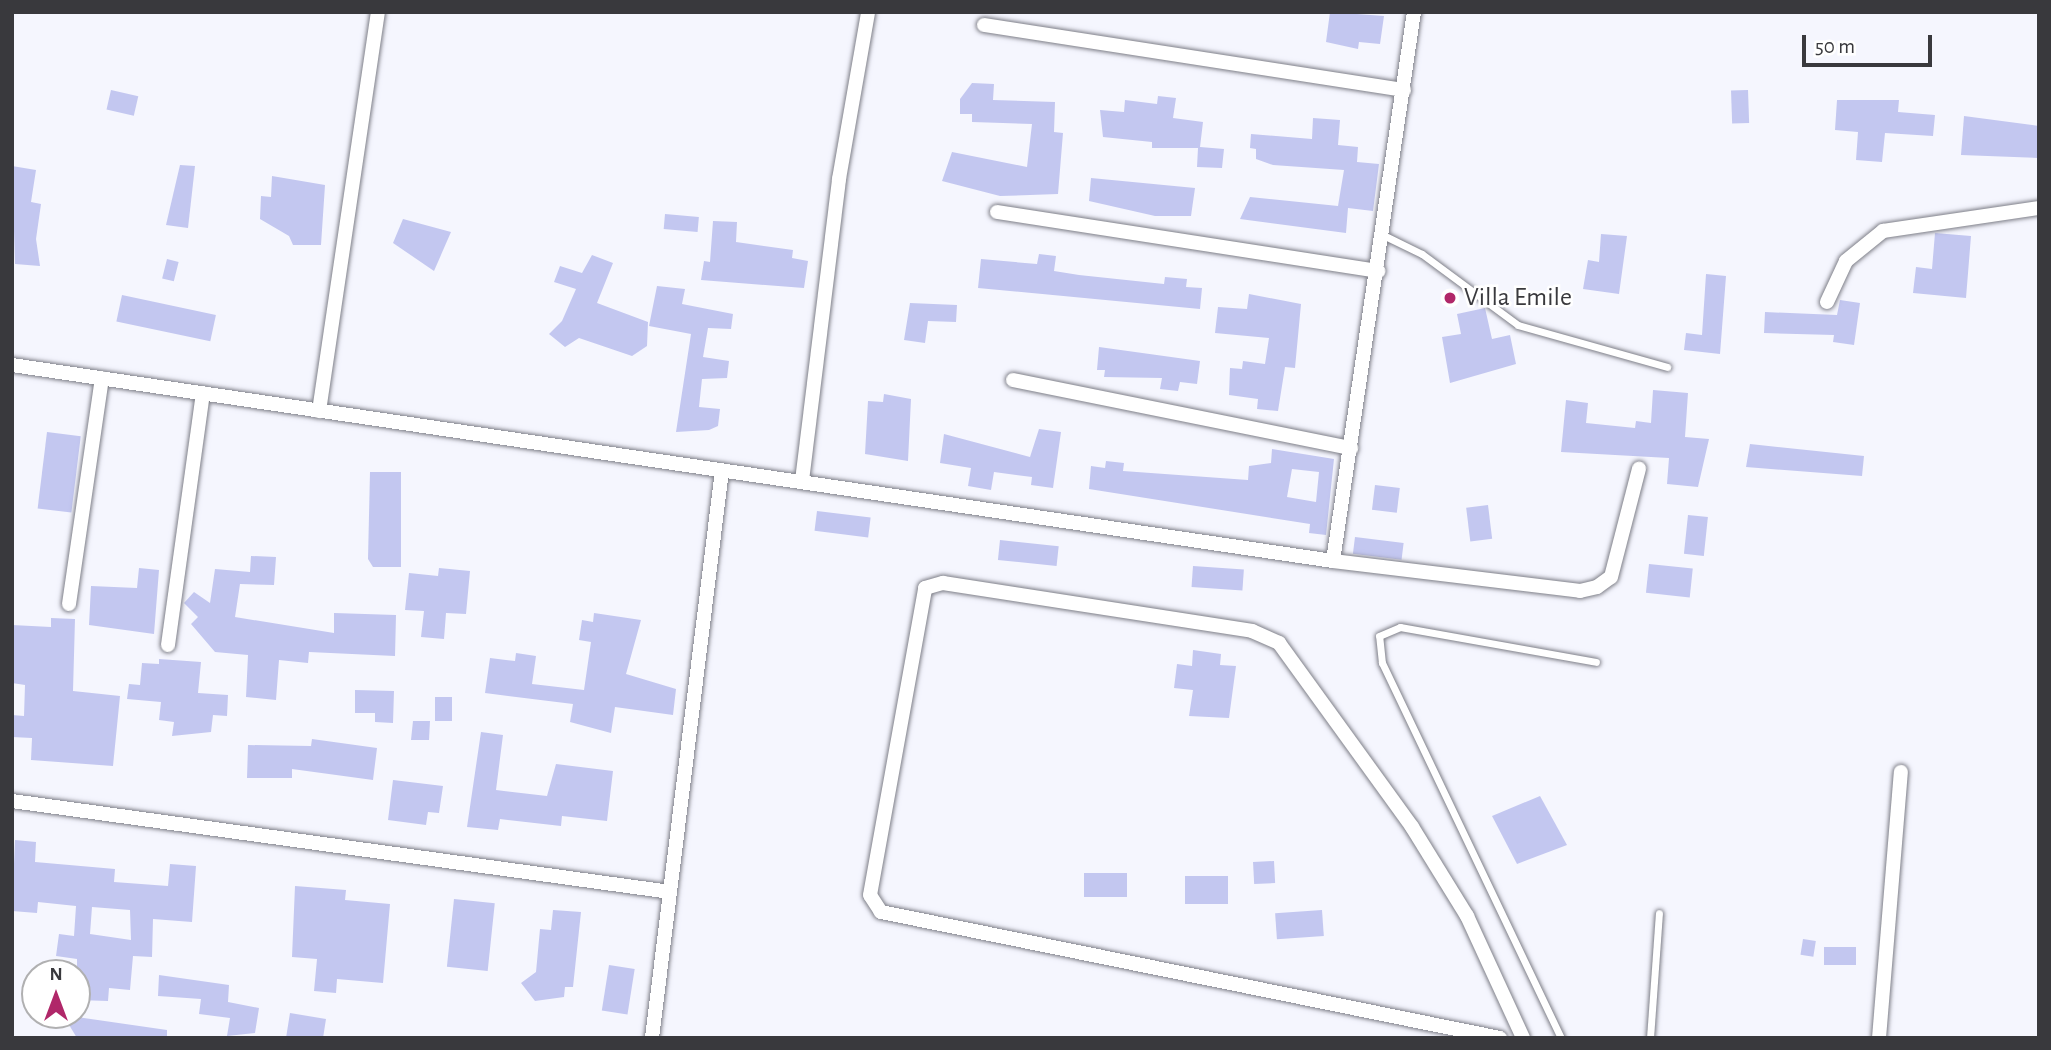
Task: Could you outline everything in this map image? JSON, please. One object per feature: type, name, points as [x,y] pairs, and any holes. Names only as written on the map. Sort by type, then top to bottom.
[{"type":"street","points":[[320,411],[378,12]]},
{"type":"street","points":[[802,481],[839,179],[868,12]]},
{"type":"street","points":[[1333,561],[1378,271],[1414,12]]},
{"type":"street","points":[[984,25],[1404,90]]},
{"type":"street","points":[[1827,302],[1846,261],[1883,231],[2039,208]]},
{"type":"street","points":[[997,212],[1378,271]]},
{"type":"street","points":[[12,365],[1333,561],[1580,591],[1597,587],[1611,578],[1639,469]]},
{"type":"street","points":[[69,604],[102,378]]},
{"type":"street","points":[[1013,380],[1351,448]]},
{"type":"street","points":[[168,645],[203,393]]},
{"type":"street","points":[[652,1038],[722,470]]},
{"type":"street","points":[[1500,1038],[881,912],[870,895],[925,588],[943,583],[1252,631],[1279,643],[1461,906],[1523,1038]]},
{"type":"street","points":[[1879,1038],[1900,772]]},
{"type":"street","points":[[12,801],[670,892]]},
{"type":"lane","points":[[1383,235],[1422,254],[1518,325],[1667,367]]},
{"type":"lane","points":[[1561,1038],[1382,663],[1379,636],[1400,627],[1597,662]]},
{"type":"lane","points":[[1650,1038],[1659,913]]},
{"type":"building","points":[[1330,12],[1384,16],[1380,44],[1359,42],[1358,49],[1326,42]]},
{"type":"building","points":[[972,83],[994,84],[993,100],[1055,102],[1054,132],[1063,133],[1058,194],[1000,196],[942,181],[952,152],[1027,167],[1032,124],[972,122],[972,114],[960,114],[960,99]]},
{"type":"building","points":[[111,90],[138,96],[134,116],[107,109]]},
{"type":"building","points":[[1748,90],[1749,123],[1732,124],[1731,91]]},
{"type":"building","points":[[1158,96],[1176,98],[1173,118],[1203,122],[1200,147],[1224,149],[1222,168],[1197,167],[1198,148],[1152,148],[1152,142],[1103,137],[1100,110],[1124,112],[1125,100],[1157,104]]},
{"type":"building","points":[[1837,100],[1899,100],[1898,112],[1935,115],[1933,136],[1885,133],[1882,162],[1856,160],[1858,132],[1835,130]]},
{"type":"building","points":[[1964,116],[2039,126],[2038,158],[1961,155]]},
{"type":"building","points":[[1313,118],[1340,120],[1338,145],[1358,147],[1357,162],[1379,164],[1373,211],[1348,208],[1346,233],[1240,219],[1250,197],[1338,206],[1344,170],[1273,165],[1256,159],[1256,149],[1250,148],[1251,134],[1312,139]]},
{"type":"building","points":[[180,165],[195,166],[188,228],[166,225]]},
{"type":"building","points":[[12,166],[36,170],[31,202],[41,204],[36,239],[40,266],[15,264]]},
{"type":"building","points":[[272,176],[325,185],[321,245],[293,245],[289,236],[260,219],[261,196],[271,197]]},
{"type":"building","points":[[1091,178],[1195,188],[1191,216],[1155,216],[1089,201]]},
{"type":"building","points":[[665,214],[699,217],[698,232],[664,229]]},
{"type":"building","points":[[403,219],[451,232],[434,271],[393,243]]},
{"type":"building","points":[[713,221],[737,222],[736,242],[793,250],[792,258],[808,261],[804,288],[701,280],[704,261],[710,262]]},
{"type":"building","points":[[1935,233],[1971,236],[1966,298],[1913,293],[1916,267],[1932,269]]},
{"type":"building","points":[[1601,234],[1627,236],[1619,294],[1583,289],[1588,260],[1599,262]]},
{"type":"building","points":[[1039,254],[1056,256],[1054,271],[1164,284],[1165,277],[1187,279],[1186,287],[1202,288],[1200,309],[978,288],[981,259],[1037,264]]},
{"type":"building","points":[[592,255],[613,263],[597,303],[648,322],[647,346],[632,356],[579,338],[565,347],[549,334],[562,321],[576,289],[554,282],[560,266],[582,273]]},
{"type":"building","points":[[167,259],[179,262],[174,281],[162,278]]},
{"type":"building","points":[[1706,274],[1726,276],[1720,354],[1684,350],[1686,333],[1702,335]]},
{"type":"building","points":[[657,286],[685,289],[682,304],[733,314],[731,329],[708,328],[703,357],[729,361],[727,378],[702,379],[699,407],[720,409],[718,426],[709,430],[676,432],[691,334],[649,326]]},
{"type":"building","points":[[1249,294],[1301,304],[1295,368],[1285,367],[1278,411],[1257,409],[1258,399],[1229,395],[1230,368],[1242,369],[1243,361],[1265,364],[1269,338],[1215,333],[1218,307],[1247,309]]},
{"type":"building","points":[[122,295],[216,315],[210,341],[116,321]]},
{"type":"building","points":[[1840,300],[1860,303],[1854,345],[1833,342],[1834,335],[1764,333],[1765,312],[1837,315]]},
{"type":"building","points":[[910,303],[957,305],[956,322],[928,321],[925,343],[904,340]]},
{"type":"building","points":[[1485,308],[1492,339],[1510,335],[1516,364],[1450,383],[1442,337],[1461,334],[1457,314]]},
{"type":"building","points":[[1099,347],[1200,361],[1197,384],[1180,382],[1178,391],[1160,389],[1162,378],[1104,377],[1105,370],[1097,370]]},
{"type":"building","points":[[1653,390],[1688,393],[1685,437],[1709,439],[1698,487],[1667,484],[1669,458],[1561,452],[1566,400],[1588,403],[1586,423],[1635,428],[1636,421],[1651,423]]},
{"type":"building","points":[[884,394],[911,399],[908,461],[865,454],[868,401],[883,402]]},
{"type":"building","points":[[1039,429],[1061,432],[1053,488],[1031,485],[1032,477],[994,472],[991,490],[968,486],[971,468],[940,463],[944,434],[1030,457]]},
{"type":"building","points":[[47,432],[81,436],[71,513],[38,508]]},
{"type":"building","points":[[1750,444],[1864,456],[1862,476],[1746,467]]},
{"type":"building","points":[[1272,449],[1334,459],[1326,535],[1309,533],[1310,524],[1089,489],[1091,466],[1105,468],[1106,461],[1124,463],[1123,471],[1248,480],[1249,466],[1271,463]],"holes":[[[1292,469],[1319,472],[1316,502],[1287,497]]]},
{"type":"building","points":[[370,472],[401,472],[401,567],[373,567],[368,559]]},
{"type":"building","points":[[1375,485],[1400,488],[1397,513],[1372,510]]},
{"type":"building","points":[[1488,505],[1492,539],[1470,541],[1466,508]]},
{"type":"building","points":[[817,511],[871,518],[868,537],[815,531]]},
{"type":"building","points":[[1688,515],[1708,517],[1704,556],[1684,554]]},
{"type":"building","points":[[1355,537],[1404,543],[1402,560],[1353,554]]},
{"type":"building","points":[[1000,540],[1059,546],[1057,566],[998,560]]},
{"type":"building","points":[[251,556],[276,557],[274,585],[240,584],[235,617],[334,633],[334,613],[396,615],[395,656],[309,652],[308,663],[279,660],[276,700],[246,697],[248,655],[215,652],[191,624],[198,617],[184,603],[194,592],[210,603],[215,569],[250,572]]},
{"type":"building","points":[[1649,564],[1693,569],[1690,597],[1646,593]]},
{"type":"building","points":[[1193,566],[1244,570],[1242,591],[1192,587]]},
{"type":"building","points":[[139,568],[159,570],[154,634],[89,625],[91,586],[137,588]]},
{"type":"building","points":[[439,568],[470,571],[466,614],[446,613],[444,639],[421,637],[424,611],[405,610],[409,573],[438,576]]},
{"type":"building","points":[[594,613],[641,620],[626,674],[676,689],[673,715],[615,707],[611,733],[570,722],[573,704],[485,693],[490,658],[515,661],[516,653],[536,656],[532,684],[584,690],[591,642],[579,640],[582,620],[593,622]]},
{"type":"building","points":[[51,618],[75,619],[73,691],[120,696],[113,766],[31,760],[32,738],[12,737],[12,715],[24,716],[25,685],[12,683],[12,625],[51,627]]},
{"type":"building","points":[[1193,650],[1221,654],[1220,665],[1236,666],[1229,718],[1189,716],[1193,690],[1174,688],[1177,664],[1192,666]]},
{"type":"building","points":[[159,659],[201,662],[198,693],[228,695],[227,716],[213,715],[211,732],[172,736],[174,722],[159,720],[161,702],[127,699],[129,684],[140,685],[142,663],[159,664]]},
{"type":"building","points":[[355,690],[394,691],[393,723],[375,722],[375,713],[355,713]]},
{"type":"building","points":[[435,697],[452,697],[452,721],[435,721]]},
{"type":"building","points":[[413,721],[430,721],[429,740],[411,740]]},
{"type":"building","points":[[481,732],[503,735],[496,790],[547,796],[556,764],[613,771],[607,821],[562,816],[561,826],[500,819],[498,830],[467,827]]},
{"type":"building","points":[[312,739],[377,748],[373,780],[292,769],[292,778],[247,778],[248,745],[311,746]]},
{"type":"building","points":[[393,780],[443,786],[439,813],[428,812],[426,825],[388,820]]},
{"type":"building","points":[[1540,796],[1567,845],[1517,864],[1492,816]]},
{"type":"building","points":[[15,840],[36,842],[35,862],[115,869],[114,882],[168,886],[170,864],[196,866],[192,922],[153,919],[152,957],[133,956],[130,990],[109,988],[108,1001],[91,1000],[91,959],[56,956],[59,934],[74,936],[76,906],[38,902],[37,913],[12,911]],"holes":[[[92,907],[130,910],[131,940],[90,934]]]},
{"type":"building","points":[[1274,861],[1275,883],[1254,884],[1253,862]]},
{"type":"building","points":[[1084,873],[1127,873],[1127,897],[1084,897]]},
{"type":"building","points":[[1185,876],[1228,876],[1228,904],[1185,904]]},
{"type":"building","points":[[295,886],[346,890],[345,900],[390,904],[383,983],[337,979],[336,993],[314,991],[317,959],[292,957]]},
{"type":"building","points":[[454,899],[495,903],[488,971],[447,967]]},
{"type":"building","points":[[553,910],[581,912],[573,987],[565,987],[564,997],[535,1001],[521,983],[536,972],[540,929],[551,930]]},
{"type":"building","points":[[1322,910],[1324,936],[1277,939],[1275,913]]},
{"type":"building","points":[[1803,939],[1816,941],[1813,957],[1800,955]]},
{"type":"building","points":[[1824,947],[1856,947],[1856,965],[1824,965]]},
{"type":"building","points":[[609,965],[635,969],[627,1015],[602,1010]]},
{"type":"building","points":[[159,975],[229,985],[228,1002],[259,1008],[255,1033],[227,1036],[230,1018],[199,1014],[201,999],[158,996]]},
{"type":"building","points":[[290,1013],[326,1019],[323,1038],[286,1038]]},
{"type":"building","points":[[91,1019],[167,1030],[167,1038],[77,1038],[72,1029],[91,1029]]},
{"type":"place","name":"Villa Emile","points":[[1450,298]]}]
